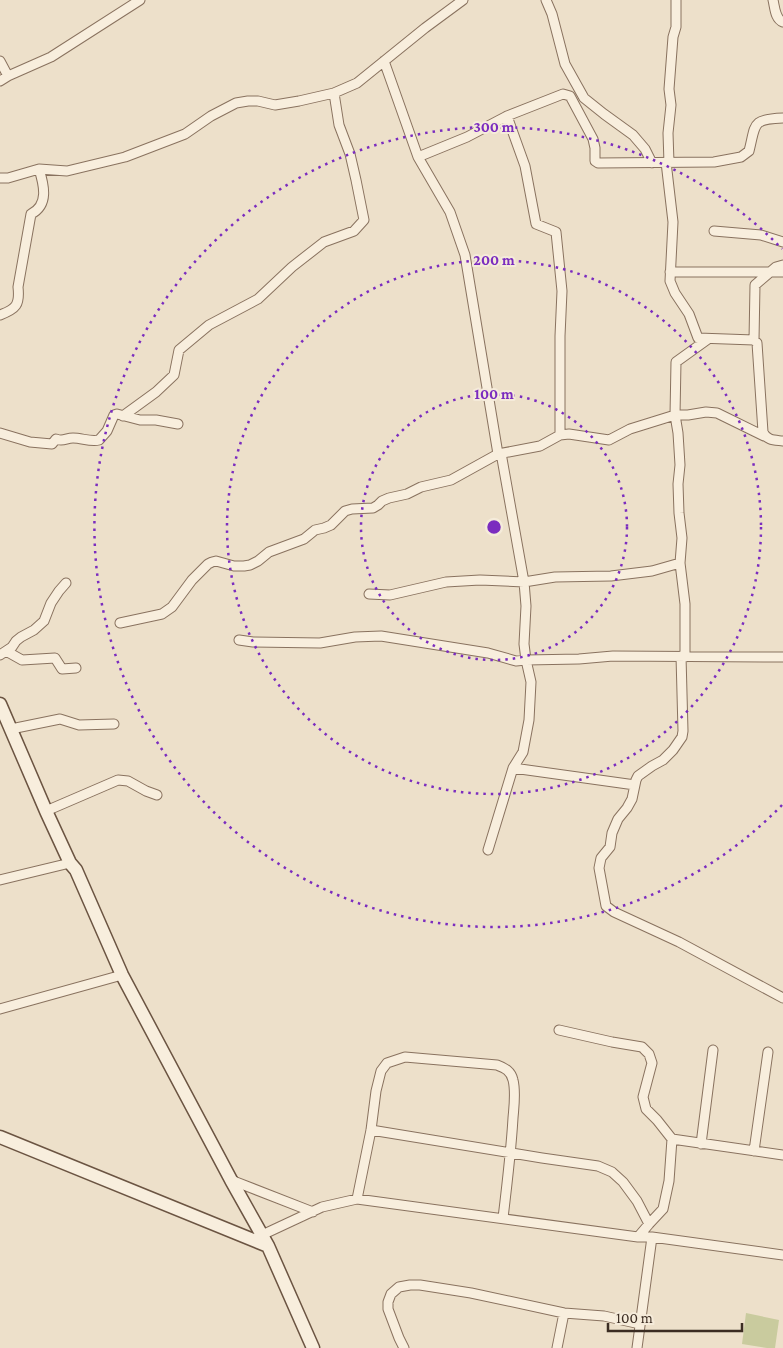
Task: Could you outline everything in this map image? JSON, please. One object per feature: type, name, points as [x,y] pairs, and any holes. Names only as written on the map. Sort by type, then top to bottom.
[{"type":"street","points":[[0,61],[4,78],[51,57],[140,0]]},
{"type":"street","points":[[0,178],[8,178],[39,169],[67,171],[124,157],[185,134],[211,116],[236,103],[253,101],[275,105],[334,92],[357,83],[463,0]]},
{"type":"street","points":[[546,0],[552,14],[565,64],[584,98],[633,135],[645,149],[652,163]]},
{"type":"street","points":[[676,0],[676,27],[673,37],[670,72],[669,89],[671,105],[668,133],[668,163],[673,222],[670,281],[675,293],[689,314],[696,335],[700,338],[754,340]]},
{"type":"street","points":[[773,0],[778,18],[783,22]]},
{"type":"street","points":[[384,61],[418,157],[450,212],[465,255],[499,453],[524,582],[526,606],[524,644],[532,682],[529,720],[523,752],[513,768],[488,850]]},
{"type":"street","points":[[123,416],[156,392],[174,375],[179,350],[209,325],[258,299],[292,267],[324,242],[354,231],[364,220],[350,154],[339,125],[334,92]]},
{"type":"street","points":[[418,157],[467,137],[508,116],[563,94],[570,96],[593,139],[596,163],[714,162],[741,157],[749,151],[755,127],[759,122],[767,119],[783,118]]},
{"type":"street","points":[[508,116],[525,166],[536,224],[556,232],[562,291],[560,436]]},
{"type":"street","points":[[0,316],[13,310],[19,298],[18,287],[31,214],[37,212],[42,203],[44,186],[39,169]]},
{"type":"street","points":[[714,232],[761,235],[783,242]]},
{"type":"street","points":[[764,436],[758,349],[757,343],[754,340],[755,285],[776,267],[783,265]]},
{"type":"street","points":[[670,272],[783,272]]},
{"type":"street","points":[[708,338],[676,362],[675,415],[680,465],[678,494],[682,538],[680,563],[685,604],[682,737],[663,760],[638,776],[632,799],[618,819],[612,833],[610,847],[601,858],[599,868],[606,906],[614,912],[679,942],[783,998]]},
{"type":"street","points":[[120,623],[162,614],[172,607],[192,580],[208,564],[216,561],[234,566],[250,565],[269,552],[304,539],[315,530],[331,525],[345,511],[373,508],[389,498],[407,494],[421,487],[451,480],[499,453],[540,446],[560,436],[569,434],[608,440],[630,430],[675,415],[706,412],[717,413],[770,440],[783,441]]},
{"type":"street","points":[[0,433],[30,442],[52,444],[56,439],[62,441],[72,438],[99,440],[107,431],[114,415],[117,414],[140,420],[156,420],[178,424]]},
{"type":"street","points":[[368,594],[390,595],[446,582],[480,580],[524,582],[555,577],[611,576],[652,571],[680,563]]},
{"type":"street","points":[[3,653],[12,647],[16,640],[34,630],[44,621],[51,602],[66,583]]},
{"type":"street","points":[[239,640],[320,643],[355,637],[381,636],[488,653],[516,661],[613,656],[783,657]]},
{"type":"street","points":[[3,653],[22,660],[55,658],[62,668],[76,668]]},
{"type":"street","points":[[0,704],[46,811],[70,863],[76,870],[122,975],[268,1246],[314,1348]]},
{"type":"street","points":[[11,729],[60,719],[79,725],[114,724]]},
{"type":"street","points":[[513,768],[635,785]]},
{"type":"street","points":[[46,811],[118,780],[128,781],[157,795]]},
{"type":"street","points":[[0,880],[70,863]]},
{"type":"street","points":[[0,1009],[122,975]]},
{"type":"street","points":[[560,1030],[642,1047],[649,1054],[652,1064],[643,1097],[646,1109],[658,1120],[672,1139],[669,1181],[663,1209],[638,1237]]},
{"type":"street","points":[[701,1144],[713,1050]]},
{"type":"street","points":[[754,1151],[768,1052]]},
{"type":"street","points":[[357,1199],[371,1130],[376,1091],[381,1071],[387,1063],[405,1058],[497,1065],[507,1069],[513,1079],[514,1092],[511,1153],[503,1218]]},
{"type":"street","points":[[371,1130],[598,1166],[612,1172],[623,1182],[637,1201],[649,1224]]},
{"type":"street","points":[[0,1137],[268,1246]]},
{"type":"street","points":[[672,1139],[783,1155]]},
{"type":"street","points":[[232,1180],[313,1212]]},
{"type":"street","points":[[262,1235],[322,1207],[357,1199],[783,1255]]},
{"type":"street","points":[[637,1348],[652,1237]]},
{"type":"street","points":[[404,1348],[388,1309],[388,1302],[391,1294],[399,1287],[410,1285],[471,1293],[564,1313],[604,1316],[640,1324]]},
{"type":"street","points":[[557,1348],[564,1313]]},
{"type":"green space","points":[[746,1313],[779,1320],[775,1348],[742,1344]]}]
